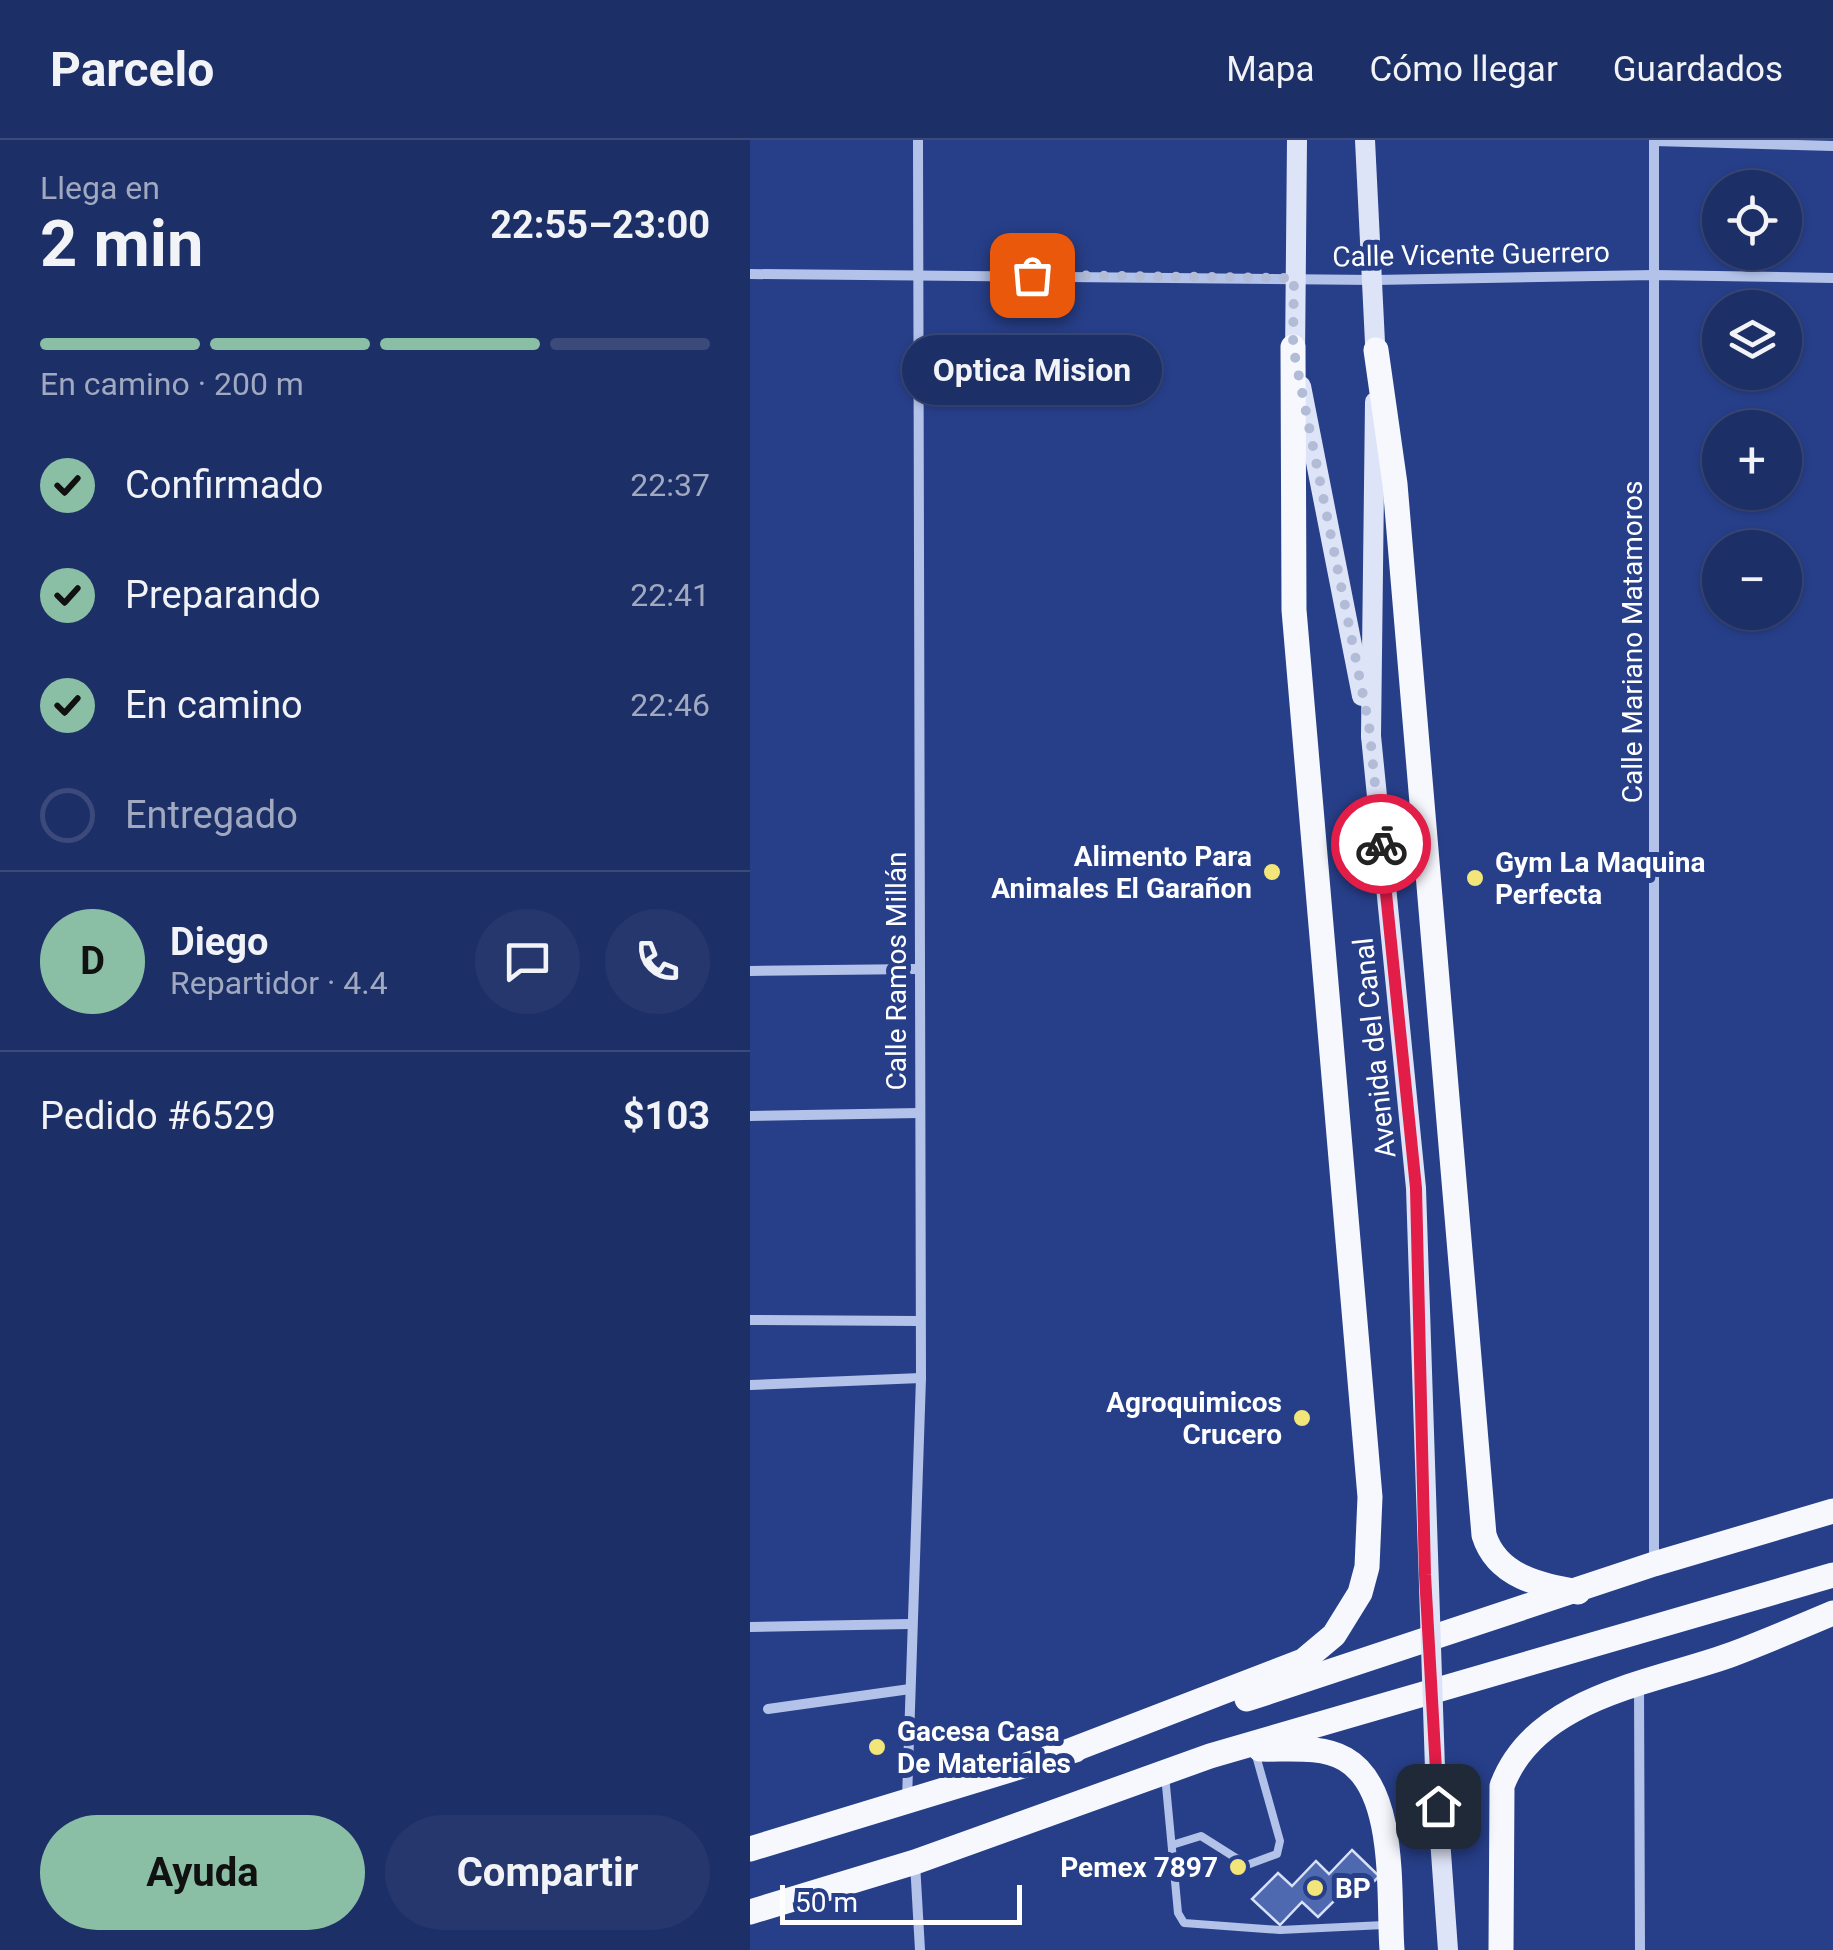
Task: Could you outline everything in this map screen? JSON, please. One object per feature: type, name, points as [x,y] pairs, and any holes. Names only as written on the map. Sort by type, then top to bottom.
[{"type":"main road","points":[[1059,1755],[1303,1661],[1347,1618],[1366,1567],[1370,1497],[1294,610],[1293,347],[1298,140]]},
{"type":"main road","name":"Avenida del Canal","points":[[1365,140],[1376,350],[1370,731],[1416,1188],[1426,1594],[1448,1950]]},
{"type":"main road","points":[[1293,347],[1370,731]]},
{"type":"main road","points":[[1376,350],[1394,484],[1484,1535],[1489,1551],[1516,1575],[1534,1584],[1578,1592]]},
{"type":"main road","points":[[750,1849],[1833,1511]]},
{"type":"main road","points":[[750,1912],[915,1862],[1165,1770],[1833,1575]]},
{"type":"main road","points":[[1502,1950],[1498,1836],[1502,1786],[1509,1767],[1532,1738],[1577,1708],[1833,1613]]},
{"type":"main road","points":[[1210,1756],[1254,1749],[1322,1751],[1346,1759],[1365,1776],[1380,1810],[1387,1848],[1391,1938]]},
{"type":"street","name":"Calle Ramos Millán","points":[[908,1800],[910,1624],[921,1378],[917,970],[918,140]]},
{"type":"street","points":[[1654,140],[1833,146]]},
{"type":"street","name":"Calle Mariano Matamoros","points":[[1654,140],[1654,1564]]},
{"type":"street","name":"Calle Vicente Guerrero","points":[[750,274],[1375,280],[1654,274],[1833,278]]},
{"type":"street","points":[[750,971],[917,970]]},
{"type":"street","points":[[750,1116],[920,1113]]},
{"type":"street","points":[[750,1320],[918,1321]]},
{"type":"street","points":[[750,1385],[921,1378]]},
{"type":"street","points":[[750,1627],[910,1624]]},
{"type":"street","points":[[1639,1685],[1640,1950]]},
{"type":"street","points":[[768,1709],[910,1689]]},
{"type":"street","points":[[915,1862],[920,1950]]},
{"type":"lane","points":[[1172,1845],[1202,1836],[1247,1865],[1278,1854],[1280,1841],[1254,1749]]},
{"type":"lane","points":[[1165,1770],[1178,1914],[1190,1925],[1391,1938]]},
{"type":"building","name":"BP","points":[[1352,1850],[1379,1876],[1356,1901],[1345,1890],[1318,1917],[1302,1902],[1280,1925],[1252,1899],[1278,1873],[1292,1886],[1316,1861],[1329,1874]]},
{"type":"way so far","points":[[1032,275],[1294,278],[1293,347],[1369,725],[1381,844]]},
{"type":"place","name":"Optica Mision","points":[[1032,275]]},
{"type":"place","name":"Alimento Para Animales El Garañon","points":[[1272,872]]},
{"type":"place","name":"Gym La Maquina Perfecta","points":[[1475,878]]},
{"type":"place","name":"Agroquimicos Crucero","points":[[1302,1418]]},
{"type":"place","name":"Gacesa Casa De Materiales","points":[[877,1747]]},
{"type":"place","name":"Pemex 7897","points":[[1238,1867]]},
{"type":"place","name":"BP","points":[[1315,1888]]},
{"type":"route","points":[[1381,844],[1416,1188],[1425,1575],[1438,1806]]}]
